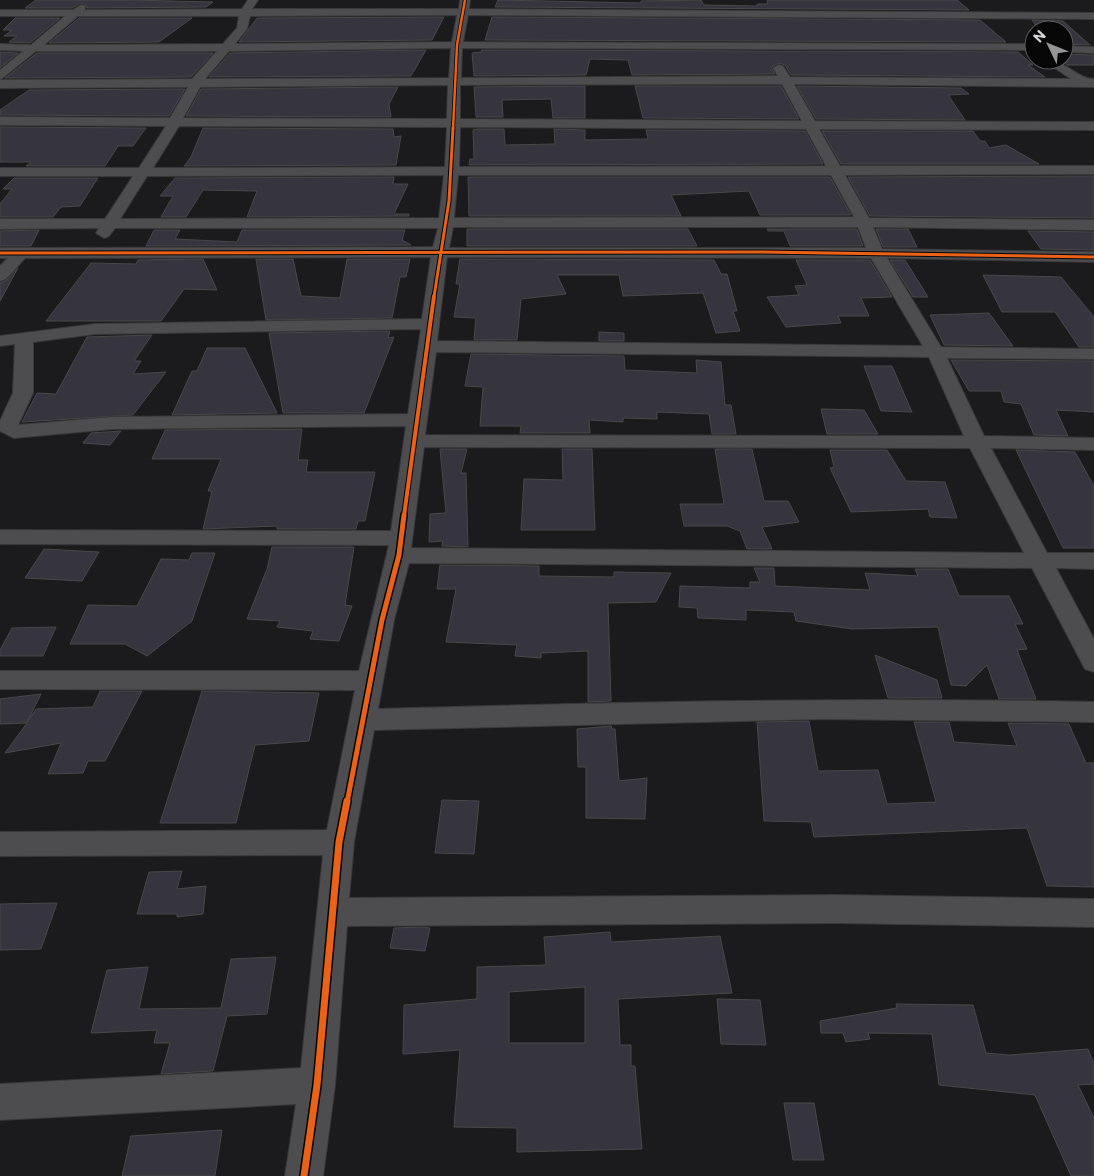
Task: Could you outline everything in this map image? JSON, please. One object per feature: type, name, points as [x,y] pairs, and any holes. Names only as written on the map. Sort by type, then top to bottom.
[{"type":"street","points":[[0,76],[90,0]]},
{"type":"street","points":[[90,253],[111,224],[174,124],[197,81],[242,29],[245,12],[253,0]]},
{"type":"street","points":[[985,5],[1024,41]]},
{"type":"street","points":[[0,13],[245,12],[465,6],[748,7],[994,15],[1094,16]]},
{"type":"street","points":[[304,1176],[317,1085],[331,912],[339,842],[382,620],[400,547],[440,252],[448,222],[453,171],[458,45],[465,6]]},
{"type":"street","points":[[748,7],[784,80],[811,124],[864,222],[876,252],[936,354],[976,442],[1094,662]]},
{"type":"street","points":[[0,47],[74,49],[458,45],[1024,48]]},
{"type":"street","points":[[1074,49],[1094,50]]},
{"type":"street","points":[[1065,70],[1091,86]]},
{"type":"street","points":[[0,84],[197,81],[456,83],[784,80],[1091,86]]},
{"type":"street","points":[[0,121],[174,124],[1094,126]]},
{"type":"street","points":[[0,172],[1094,170]]},
{"type":"street","points":[[0,224],[864,222],[1094,225]]},
{"type":"street","points":[[0,253],[440,252],[491,254],[876,252],[1094,257]]},
{"type":"street","points":[[0,276],[21,253]]},
{"type":"street","points":[[0,340],[95,328],[429,335],[936,354],[1094,354]]},
{"type":"street","points":[[24,337],[23,393],[7,427],[14,432],[112,423],[1094,444]]},
{"type":"street","points":[[0,537],[400,547],[647,559],[1094,561]]},
{"type":"street","points":[[0,680],[370,680]]},
{"type":"street","points":[[364,720],[716,710],[940,708],[1094,712]]},
{"type":"street","points":[[0,844],[339,842]]},
{"type":"street","points":[[331,912],[834,909],[1094,913]]},
{"type":"street","points":[[0,1102],[317,1085]]},
{"type":"building","points":[[36,0],[213,2],[206,7],[87,8],[86,5],[81,3],[72,8],[25,8]]},
{"type":"building","points":[[498,0],[641,3],[641,1],[701,0],[704,5],[758,6],[757,4],[768,4],[767,0],[957,0],[969,10],[495,7]]},
{"type":"building","points":[[444,17],[432,40],[239,42],[257,18]]},
{"type":"building","points":[[492,17],[980,20],[1006,42],[485,40]]},
{"type":"building","points":[[15,18],[60,18],[30,43],[9,42],[17,36],[4,36],[12,30],[3,30]]},
{"type":"building","points":[[79,18],[192,18],[159,42],[49,43]]},
{"type":"building","points":[[1074,31],[1090,45],[1074,44]]},
{"type":"building","points":[[426,50],[411,76],[209,77],[230,53]]},
{"type":"building","points":[[482,50],[1018,52],[1024,57],[1024,70],[1035,70],[1045,77],[791,75],[785,65],[779,63],[771,67],[775,74],[632,75],[628,60],[590,59],[586,75],[474,76],[472,53],[481,52]]},
{"type":"building","points":[[0,52],[18,53],[0,68]]},
{"type":"building","points":[[37,53],[213,53],[191,77],[5,78]]},
{"type":"building","points":[[1074,54],[1094,55],[1094,65],[1074,65]]},
{"type":"building","points":[[585,86],[585,118],[553,118],[551,99],[502,100],[503,117],[476,117],[474,87]]},
{"type":"building","points":[[635,86],[781,86],[799,119],[643,118]]},
{"type":"building","points":[[797,86],[961,88],[969,94],[948,95],[965,120],[816,119]]},
{"type":"building","points":[[398,87],[389,104],[391,117],[186,116],[201,89]]},
{"type":"building","points":[[185,89],[169,116],[0,115],[0,110],[29,90]]},
{"type":"building","points":[[0,127],[146,128],[133,146],[118,146],[105,166],[26,166],[31,162],[0,162]]},
{"type":"building","points":[[203,128],[393,129],[394,137],[401,136],[396,165],[184,166],[191,157]]},
{"type":"building","points":[[504,129],[505,145],[555,144],[554,129],[585,130],[585,140],[648,139],[646,130],[805,131],[823,164],[469,165],[470,159],[474,159],[473,130]]},
{"type":"building","points":[[822,131],[973,131],[980,141],[985,141],[989,148],[1006,145],[1039,164],[841,164]]},
{"type":"building","points":[[1094,176],[1094,218],[870,216],[848,177]]},
{"type":"building","points":[[394,177],[393,184],[408,184],[394,214],[409,214],[409,216],[247,217],[257,191],[203,190],[186,217],[161,217],[173,196],[160,196],[175,178]]},
{"type":"building","points":[[468,177],[830,177],[851,215],[760,215],[749,191],[671,195],[681,216],[469,216]]},
{"type":"building","points":[[14,178],[98,178],[80,206],[61,207],[53,217],[0,217],[0,204],[12,189],[3,189]]},
{"type":"building","points":[[467,229],[688,229],[697,246],[467,246]]},
{"type":"building","points":[[767,229],[857,229],[863,246],[790,246],[784,231],[768,231]]},
{"type":"building","points":[[876,229],[908,229],[917,247],[883,247]]},
{"type":"building","points":[[39,230],[31,246],[0,246],[0,231]]},
{"type":"building","points":[[154,230],[180,230],[175,239],[237,242],[242,230],[405,230],[402,240],[411,245],[146,246]]},
{"type":"building","points":[[1028,231],[1094,232],[1094,250],[1041,249]]},
{"type":"building","points":[[203,259],[217,290],[184,289],[161,321],[46,321],[91,263],[136,264],[138,260]]},
{"type":"building","points":[[256,259],[293,259],[301,296],[340,298],[347,259],[410,259],[406,277],[400,277],[392,318],[266,320]]},
{"type":"building","points":[[460,259],[714,260],[721,274],[727,274],[737,311],[733,311],[740,331],[716,333],[703,293],[623,296],[619,275],[557,275],[566,294],[521,299],[517,340],[474,340],[476,318],[454,317],[460,284],[456,284]]},
{"type":"building","points":[[796,260],[870,260],[892,297],[861,298],[869,316],[838,316],[841,323],[786,327],[767,297],[799,295],[795,286],[807,285]]},
{"type":"building","points":[[890,260],[905,260],[928,297],[913,297]]},
{"type":"building","points":[[18,268],[0,301],[0,283],[7,280]]},
{"type":"building","points":[[983,275],[1061,277],[1094,317],[1094,347],[1079,347],[1055,312],[1002,312]]},
{"type":"building","points":[[989,313],[1013,346],[944,345],[930,315]]},
{"type":"building","points":[[390,331],[388,338],[394,337],[364,413],[283,413],[269,333]]},
{"type":"building","points":[[599,332],[624,333],[624,341],[599,341]]},
{"type":"building","points":[[152,335],[134,361],[141,361],[133,374],[166,372],[133,415],[22,422],[37,393],[56,394],[87,337]]},
{"type":"building","points":[[207,348],[245,348],[277,413],[172,415],[192,371],[197,371]]},
{"type":"building","points":[[471,354],[624,356],[625,370],[697,373],[696,360],[721,362],[725,405],[731,405],[736,434],[712,434],[709,414],[657,412],[657,419],[623,418],[623,422],[589,420],[590,433],[520,433],[521,426],[480,426],[483,387],[465,386]]},
{"type":"building","points":[[951,360],[1094,361],[1094,412],[1056,410],[1068,436],[1034,435],[1021,404],[1004,402],[1001,391],[969,391]]},
{"type":"building","points":[[864,366],[892,366],[912,412],[881,411]]},
{"type":"building","points":[[821,409],[864,410],[878,434],[827,434]]},
{"type":"building","points":[[302,429],[298,460],[308,460],[306,472],[375,472],[365,521],[358,521],[356,529],[277,529],[277,526],[203,529],[212,491],[208,491],[221,459],[152,459],[165,430]]},
{"type":"building","points":[[121,431],[110,445],[83,443],[91,433]]},
{"type":"building","points":[[440,449],[467,449],[461,473],[466,473],[468,547],[442,546],[443,541],[429,542],[430,514],[446,513]]},
{"type":"building","points":[[562,449],[592,449],[595,530],[521,530],[524,479],[563,480]]},
{"type":"building","points":[[715,449],[752,449],[764,501],[788,501],[799,522],[762,527],[772,549],[747,549],[740,531],[727,526],[684,526],[680,504],[724,504]]},
{"type":"building","points":[[830,450],[887,450],[906,481],[945,482],[957,518],[930,517],[928,509],[851,512],[830,468],[834,467]]},
{"type":"building","points":[[1016,450],[1075,452],[1094,486],[1094,548],[1063,548]]},
{"type":"building","points":[[272,547],[354,547],[345,605],[352,606],[339,641],[310,639],[313,631],[277,627],[280,621],[247,619],[267,569]]},
{"type":"building","points":[[44,549],[99,552],[82,581],[25,578]]},
{"type":"building","points":[[192,553],[215,553],[192,621],[147,656],[125,644],[70,644],[88,605],[137,606],[161,559],[189,560]]},
{"type":"building","points":[[440,565],[539,566],[539,576],[614,577],[614,572],[671,573],[656,602],[608,603],[611,701],[588,702],[588,651],[541,653],[541,658],[515,656],[517,645],[446,642],[456,589],[437,589]]},
{"type":"building","points":[[754,568],[774,568],[775,586],[870,590],[865,573],[918,576],[915,569],[948,569],[959,596],[1009,596],[1023,624],[1015,624],[1027,649],[1017,650],[1036,699],[999,699],[987,665],[966,686],[951,685],[938,627],[852,629],[796,621],[794,612],[746,610],[746,620],[698,618],[697,608],[679,607],[680,586],[750,588],[750,582],[760,582]]},
{"type":"building","points":[[56,627],[43,656],[0,656],[0,650],[12,628]]},
{"type":"building","points":[[875,655],[937,680],[942,698],[888,698]]},
{"type":"building","points":[[100,691],[142,691],[105,761],[88,761],[83,773],[48,774],[61,743],[5,753],[27,723],[0,724],[0,699],[41,694],[27,722],[36,709],[93,707]]},
{"type":"building","points":[[202,691],[319,693],[309,741],[255,745],[236,823],[160,823]]},
{"type":"building","points":[[809,721],[818,771],[878,770],[887,804],[936,802],[914,722],[949,722],[954,742],[1017,746],[1008,723],[1069,724],[1086,763],[1094,763],[1094,887],[1047,886],[1027,828],[814,837],[811,822],[764,821],[757,722]]},
{"type":"building","points":[[611,726],[612,729],[615,729],[619,781],[647,778],[645,819],[586,818],[586,767],[578,767],[577,729]]},
{"type":"building","points":[[442,800],[479,801],[474,854],[435,853]]},
{"type":"building","points":[[182,871],[177,889],[206,886],[203,914],[177,917],[177,914],[137,914],[149,872]]},
{"type":"building","points":[[57,903],[41,949],[0,950],[0,904]]},
{"type":"building","points":[[394,928],[430,928],[425,951],[390,948]]},
{"type":"building","points":[[610,932],[611,942],[720,936],[732,993],[618,999],[620,1045],[631,1045],[631,1066],[635,1066],[642,1149],[517,1152],[517,1128],[454,1127],[460,1050],[403,1054],[404,1005],[477,999],[477,967],[546,965],[544,937]],"holes":[[[585,987],[585,1043],[509,1043],[509,992]]]},
{"type":"building","points":[[276,957],[267,1014],[227,1016],[213,1071],[161,1074],[170,1043],[154,1043],[157,1030],[91,1033],[107,970],[148,967],[139,1009],[221,1008],[231,959]]},
{"type":"building","points":[[717,999],[760,1000],[766,1045],[721,1044]]},
{"type":"building","points":[[896,1004],[973,1005],[986,1053],[1009,1055],[1088,1049],[1094,1064],[1094,1084],[1078,1085],[1094,1118],[1094,1176],[1071,1176],[1035,1095],[939,1085],[932,1034],[868,1033],[870,1039],[846,1042],[843,1033],[821,1033],[820,1021],[897,1008]]},
{"type":"building","points":[[784,1103],[814,1103],[824,1160],[793,1160]]},
{"type":"building","points":[[222,1130],[215,1176],[122,1176],[131,1136]]},
{"type":"cycle path","points":[[304,1176],[317,1085],[339,842],[382,620],[399,555],[440,252],[446,226],[451,175],[457,45],[465,0]]},
{"type":"cycle path","points":[[0,253],[440,252],[541,254],[757,252],[1094,257]]}]
